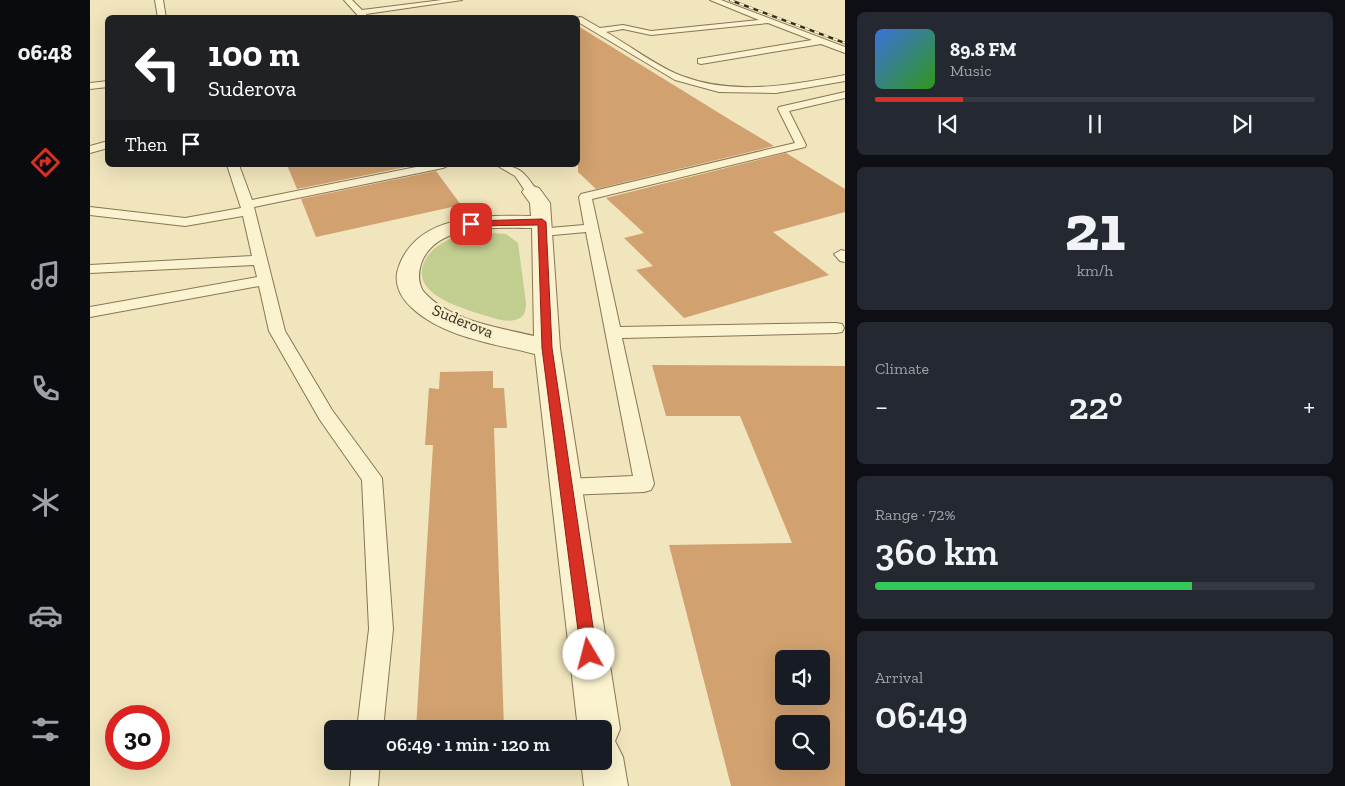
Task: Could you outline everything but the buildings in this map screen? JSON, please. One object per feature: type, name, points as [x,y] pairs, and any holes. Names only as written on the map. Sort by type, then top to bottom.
[{"type":"street","points":[[532,192],[540,203],[543,227],[547,348],[598,720]]},
{"type":"street","name":"Suderova","points":[[543,227],[486,222],[458,226],[444,231],[431,238],[417,252],[408,268],[407,278],[411,291],[429,309],[489,334],[547,348]]},
{"type":"street","points":[[604,770],[606,786]]},
{"type":"lane","points":[[159,0],[162,15]]},
{"type":"lane","points":[[348,0],[362,15],[458,0]]},
{"type":"lane","points":[[714,0],[845,50]]},
{"type":"lane","points":[[580,20],[678,78],[719,90],[776,90],[845,78]]},
{"type":"lane","points":[[598,31],[623,27],[651,33],[770,21]]},
{"type":"lane","points":[[700,61],[823,41]]},
{"type":"lane","points":[[821,82],[845,95]]},
{"type":"lane","points":[[90,86],[105,84]]},
{"type":"lane","points":[[566,487],[644,484],[585,197],[801,145],[782,109],[845,95]]},
{"type":"lane","points":[[90,150],[105,145]]},
{"type":"lane","points":[[234,167],[247,208],[277,331],[326,415],[372,478],[381,629],[371,720]]},
{"type":"lane","points":[[90,212],[185,222],[434,167]]},
{"type":"lane","points":[[506,167],[519,174],[532,192]]},
{"type":"lane","points":[[543,227],[592,228]]},
{"type":"lane","points":[[90,268],[260,260]]},
{"type":"lane","points":[[90,312],[265,280]]},
{"type":"lane","points":[[613,333],[836,328]]},
{"type":"lane","points":[[364,786],[365,770]]},
{"type":"green space","points":[[473,232],[506,234],[518,243],[526,308],[525,313],[518,319],[509,321],[499,320],[459,307],[437,296],[428,289],[423,280],[422,269],[427,257],[436,247],[447,240]]},
{"type":"railway","points":[[730,0],[845,43]]},
{"type":"route","points":[[471,224],[486,222],[542,222],[547,348],[589,654]]}]
